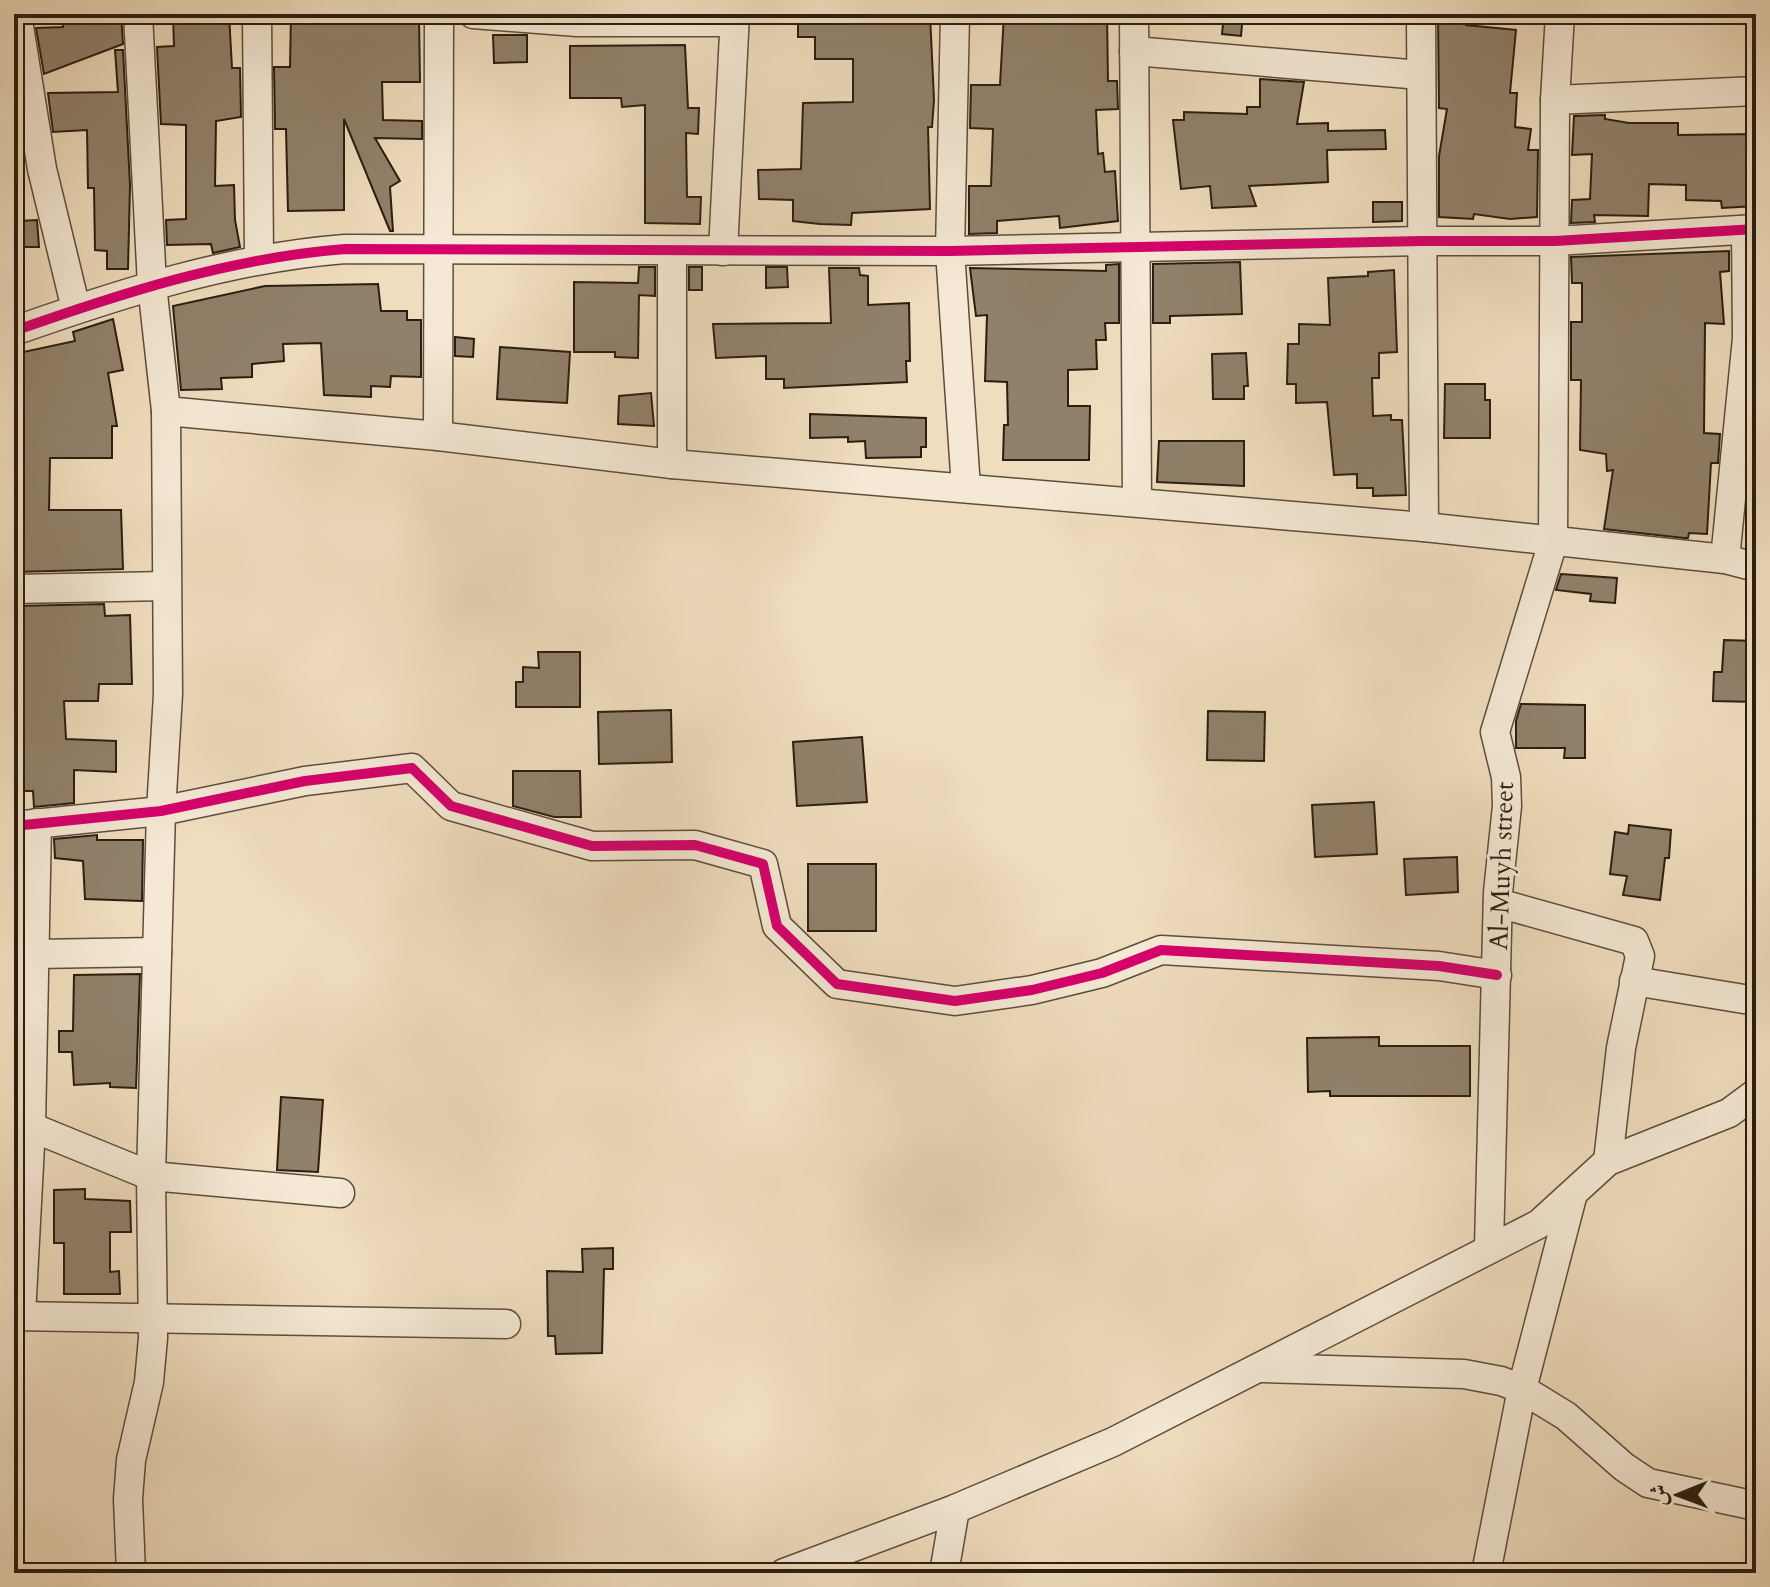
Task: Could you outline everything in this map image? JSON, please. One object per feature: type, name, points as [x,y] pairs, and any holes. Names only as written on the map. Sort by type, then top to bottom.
[{"type":"street","points":[[17,14],[42,169],[76,309]]},
{"type":"street","points":[[131,1573],[129,1486],[149,1382],[157,952],[168,694],[166,411],[152,285],[138,14]]},
{"type":"street","points":[[257,14],[259,258]]},
{"type":"street","points":[[438,436],[438,252],[442,133],[439,14]]},
{"type":"street","points":[[473,14],[554,21],[734,18],[723,251]]},
{"type":"street","points":[[955,14],[950,251],[966,488]]},
{"type":"street","points":[[1134,14],[1137,502]]},
{"type":"street","points":[[1421,14],[1424,527]]},
{"type":"street","name":"Al-Muyh street","points":[[1489,1247],[1498,903],[1507,806],[1506,777],[1495,732],[1553,542],[1555,100],[1560,14]]},
{"type":"street","points":[[1134,51],[1421,75]]},
{"type":"street","points":[[1555,100],[1756,91]]},
{"type":"street","points":[[14,331],[152,285],[259,258],[345,249],[438,252],[950,251],[1555,241],[1751,230],[1747,338],[1725,559]]},
{"type":"street","points":[[672,251],[672,464]]},
{"type":"street","points":[[166,411],[438,436],[672,464],[1424,527],[1725,559],[1756,567]]},
{"type":"street","points":[[14,589],[166,586]]},
{"type":"street","points":[[506,1324],[18,1316],[31,1127],[35,954],[25,825],[161,811],[305,781],[412,768],[451,806],[592,846],[695,845],[763,864],[777,926],[837,984],[955,1001],[1032,990],[1102,973],[1161,950],[1439,966],[1497,975]]},
{"type":"street","points":[[1498,903],[1634,941],[1640,956],[1621,1048],[1608,1161]]},
{"type":"street","points":[[35,954],[157,952]]},
{"type":"street","points":[[1634,981],[1756,1001]]},
{"type":"street","points":[[784,1573],[955,1509],[1113,1442],[1539,1224],[1608,1161],[1729,1113],[1756,1093]]},
{"type":"street","points":[[31,1127],[151,1176],[340,1193]]},
{"type":"street","points":[[1486,1573],[1522,1389],[1572,1197]]},
{"type":"street","points":[[1257,1368],[1464,1374],[1522,1389],[1566,1416],[1624,1467],[1648,1483],[1756,1506]]},
{"type":"street","points":[[944,1573],[955,1509]]},
{"type":"building","points":[[62,14],[121,14],[123,44],[44,74],[36,28],[63,27]]},
{"type":"building","points":[[173,14],[229,14],[232,68],[240,68],[241,117],[216,121],[215,186],[234,185],[240,247],[213,253],[211,244],[167,245],[166,220],[186,219],[186,125],[161,124],[157,47],[174,46]]},
{"type":"building","points":[[291,14],[419,17],[420,82],[382,82],[383,120],[422,121],[422,139],[375,138],[400,181],[390,187],[393,231],[390,231],[344,119],[344,210],[288,211],[286,129],[275,129],[274,67],[290,67]]},
{"type":"building","points":[[930,14],[934,100],[932,127],[928,127],[930,209],[852,213],[851,225],[820,224],[793,221],[793,200],[759,199],[758,170],[801,169],[803,103],[853,102],[853,59],[815,59],[815,37],[798,37],[798,16]]},
{"type":"building","points":[[1004,14],[1107,14],[1108,81],[1117,81],[1118,109],[1096,110],[1098,154],[1103,153],[1105,172],[1115,171],[1118,221],[1060,228],[1059,216],[997,221],[997,233],[969,234],[969,186],[991,186],[993,129],[970,128],[971,85],[1000,85]]},
{"type":"building","points":[[1224,14],[1243,14],[1241,36],[1222,34]]},
{"type":"building","points":[[1438,14],[1466,14],[1466,25],[1516,30],[1510,93],[1517,93],[1515,127],[1531,129],[1528,150],[1538,150],[1537,217],[1510,219],[1474,214],[1473,219],[1439,217],[1439,156],[1447,109],[1439,108]]},
{"type":"building","points":[[493,35],[527,35],[527,62],[494,63]]},
{"type":"building","points":[[685,45],[688,108],[699,108],[698,134],[686,133],[687,197],[701,197],[700,224],[645,223],[645,105],[622,107],[621,98],[570,98],[570,46]]},
{"type":"building","points":[[115,50],[123,50],[130,185],[128,269],[107,269],[107,251],[95,250],[94,188],[88,188],[87,130],[53,132],[48,93],[118,92]]},
{"type":"building","points":[[1260,79],[1304,82],[1297,124],[1328,123],[1328,131],[1385,130],[1386,149],[1327,150],[1328,182],[1249,186],[1256,206],[1212,208],[1210,186],[1181,189],[1173,120],[1184,120],[1184,112],[1247,114],[1247,107],[1260,107]]},
{"type":"building","points":[[1605,115],[1605,119],[1629,123],[1678,123],[1678,135],[1756,134],[1756,206],[1722,208],[1721,201],[1686,200],[1686,185],[1649,184],[1648,216],[1594,215],[1595,222],[1571,223],[1572,200],[1590,199],[1592,154],[1572,155],[1574,116]]},
{"type":"building","points":[[1373,202],[1402,202],[1402,221],[1373,222]]},
{"type":"building","points":[[37,220],[39,247],[20,247],[19,221]]},
{"type":"building","points":[[1729,251],[1729,271],[1720,272],[1724,324],[1705,323],[1704,433],[1720,434],[1718,463],[1711,463],[1707,534],[1689,533],[1688,538],[1684,538],[1604,529],[1613,470],[1607,471],[1606,454],[1580,450],[1581,380],[1571,380],[1571,322],[1582,322],[1582,283],[1572,283],[1571,257]]},
{"type":"building","points":[[1240,262],[1242,314],[1170,316],[1170,323],[1153,323],[1153,264]]},
{"type":"building","points":[[1119,264],[1119,323],[1105,323],[1106,340],[1096,340],[1097,369],[1068,370],[1068,406],[1090,406],[1089,460],[1003,460],[1004,425],[1008,425],[1007,382],[985,381],[987,315],[976,316],[970,268],[1106,271],[1106,265]]},
{"type":"building","points":[[639,267],[655,267],[655,296],[639,295],[638,358],[615,357],[615,352],[574,352],[574,282],[638,283]]},
{"type":"building","points":[[689,267],[702,267],[702,290],[689,290]]},
{"type":"building","points":[[766,267],[787,267],[788,287],[766,288]]},
{"type":"building","points":[[829,268],[859,268],[860,275],[868,276],[868,305],[909,303],[910,361],[906,361],[907,382],[784,388],[784,379],[766,379],[766,356],[716,358],[713,324],[831,323]]},
{"type":"building","points":[[1394,270],[1397,352],[1379,353],[1379,378],[1372,378],[1373,416],[1391,415],[1391,420],[1402,420],[1406,495],[1373,496],[1373,488],[1357,488],[1357,474],[1334,475],[1327,402],[1296,403],[1296,384],[1287,384],[1288,344],[1299,344],[1299,324],[1330,325],[1328,278],[1368,276],[1368,272]]},
{"type":"building","points":[[378,284],[381,311],[407,311],[407,320],[421,320],[421,377],[391,376],[390,387],[371,386],[371,397],[324,395],[321,343],[283,344],[284,361],[252,364],[252,377],[221,378],[222,389],[181,390],[173,306],[265,286]]},
{"type":"building","points":[[113,319],[123,370],[108,373],[117,426],[112,426],[112,458],[50,458],[49,510],[121,510],[123,569],[15,572],[14,354],[75,341],[73,332]]},
{"type":"building","points":[[455,337],[474,339],[473,357],[455,356]]},
{"type":"building","points":[[500,347],[570,352],[567,403],[497,399]]},
{"type":"building","points":[[1246,353],[1248,386],[1244,386],[1244,399],[1213,399],[1212,354]]},
{"type":"building","points":[[1445,384],[1485,384],[1485,400],[1490,400],[1490,438],[1444,438]]},
{"type":"building","points":[[651,393],[654,426],[618,424],[619,396]]},
{"type":"building","points":[[810,414],[926,418],[926,447],[921,447],[921,457],[866,458],[865,441],[848,442],[848,437],[810,438]]},
{"type":"building","points":[[1159,441],[1244,441],[1244,486],[1157,482]]},
{"type":"building","points":[[1561,574],[1617,578],[1615,603],[1590,601],[1591,594],[1556,590]]},
{"type":"building","points":[[104,604],[105,616],[130,615],[132,684],[99,684],[98,701],[64,701],[66,739],[116,741],[116,772],[74,770],[74,803],[34,807],[33,791],[14,791],[14,615],[18,615],[17,606]]},
{"type":"building","points":[[1724,640],[1756,641],[1756,702],[1713,701],[1714,672],[1722,672]]},
{"type":"building","points":[[538,652],[580,652],[580,707],[516,707],[516,682],[523,682],[523,667],[539,668]]},
{"type":"building","points":[[1521,704],[1585,705],[1585,758],[1564,758],[1565,748],[1516,748],[1516,721]]},
{"type":"building","points":[[671,710],[672,762],[599,764],[598,712]]},
{"type":"building","points":[[1208,711],[1265,712],[1264,761],[1207,760]]},
{"type":"building","points":[[862,737],[867,802],[797,806],[793,742]]},
{"type":"building","points":[[513,771],[580,771],[581,817],[554,817],[513,806]]},
{"type":"building","points":[[1374,802],[1377,854],[1315,857],[1312,805]]},
{"type":"building","points":[[1629,825],[1671,830],[1660,900],[1623,895],[1627,876],[1610,874],[1615,832],[1628,834]]},
{"type":"building","points":[[97,835],[97,840],[143,840],[142,901],[85,899],[83,861],[55,858],[54,839]]},
{"type":"building","points":[[1457,857],[1458,892],[1406,895],[1404,859]]},
{"type":"building","points":[[808,864],[876,864],[876,931],[808,931]]},
{"type":"building","points":[[140,974],[136,1088],[110,1087],[110,1083],[74,1085],[72,1052],[59,1052],[59,1031],[73,1031],[74,975]]},
{"type":"building","points":[[1379,1037],[1379,1046],[1470,1046],[1470,1096],[1330,1096],[1330,1091],[1308,1092],[1307,1038]]},
{"type":"building","points":[[281,1097],[323,1100],[318,1172],[277,1170]]},
{"type":"building","points":[[85,1189],[85,1199],[130,1201],[131,1232],[110,1232],[110,1272],[119,1271],[120,1294],[64,1294],[64,1243],[54,1243],[54,1190]]},
{"type":"building","points":[[613,1248],[613,1269],[604,1269],[602,1353],[556,1354],[555,1336],[548,1336],[547,1271],[583,1272],[582,1249]]},
{"type":"cycle path","points":[[14,331],[177,279],[260,260],[345,249],[950,251],[1555,241],[1756,229]]},
{"type":"cycle path","points":[[14,826],[161,811],[305,781],[412,768],[451,806],[592,846],[695,845],[763,864],[777,926],[837,984],[955,1001],[1032,990],[1102,973],[1161,950],[1439,966],[1497,975]]}]
